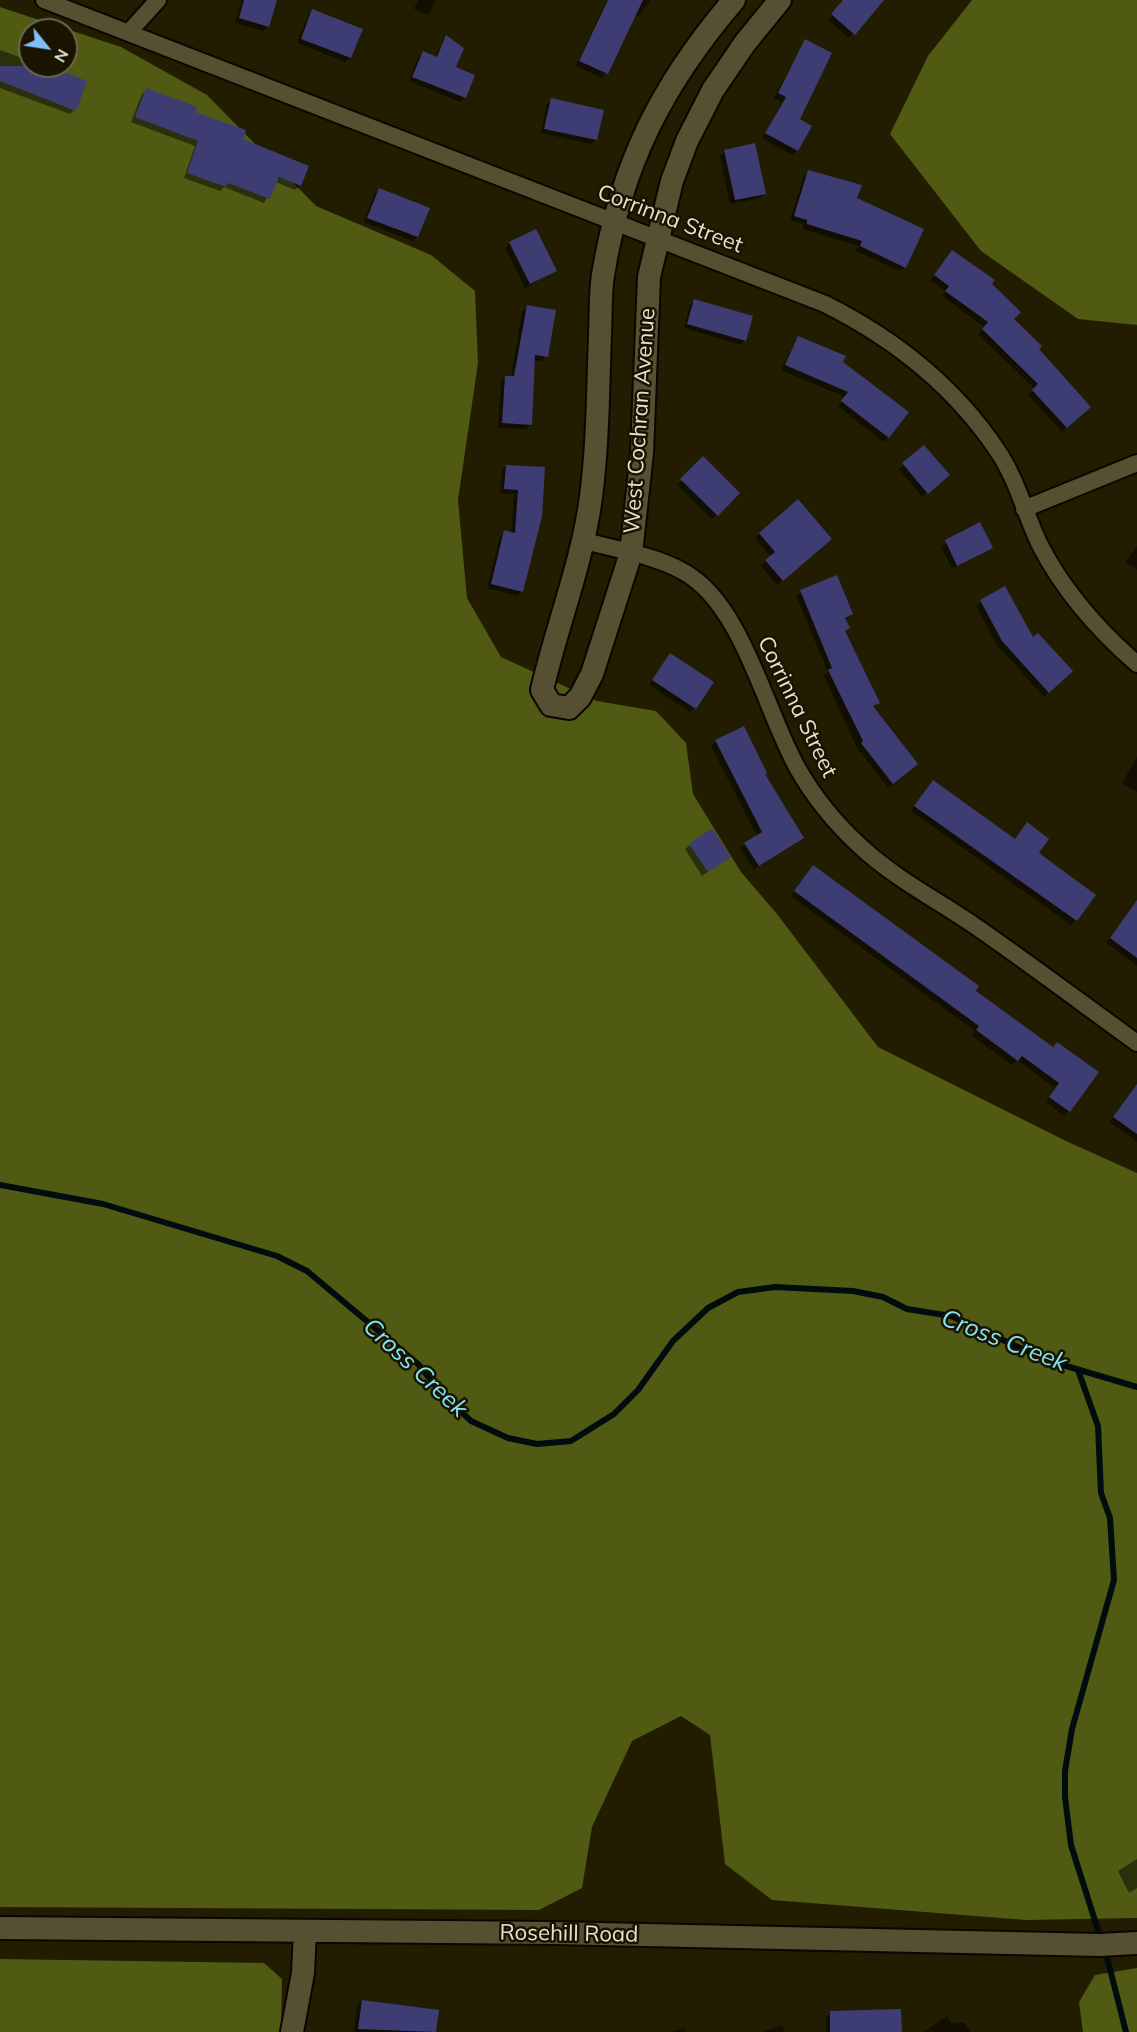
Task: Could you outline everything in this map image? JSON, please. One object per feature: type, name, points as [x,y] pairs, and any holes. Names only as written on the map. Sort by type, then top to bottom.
[{"type":"street","name":"Corrinna Street","points":[[44,0],[825,304],[863,323],[899,347],[931,375],[971,416],[1011,475],[1041,545],[1062,582],[1107,637],[1137,664]]},
{"type":"street","points":[[129,33],[158,0]]},
{"type":"street","name":"West Cochran Avenue","points":[[734,0],[699,42],[667,89],[640,140],[626,180],[603,276],[595,452],[585,541],[542,690],[551,705],[568,708],[580,697],[592,674],[631,553],[642,453],[649,277],[672,181],[687,141],[713,90],[745,43],[780,0]]},
{"type":"street","points":[[1024,509],[1137,463]]},
{"type":"street","name":"Corrinna Street","points":[[585,541],[659,561],[685,572],[708,590],[726,612],[798,769],[830,815],[860,846],[1137,1043]]},
{"type":"street","name":"Rosehill Road","points":[[0,1928],[554,1934],[1088,1945],[1137,1943]]},
{"type":"street","points":[[292,2032],[303,1973],[305,1931]]},
{"type":"green space","points":[[972,0],[1137,0],[1137,325],[1078,319],[981,251],[890,134],[928,56]]},
{"type":"green space","points":[[0,7],[33,18],[18,18],[18,78],[78,78],[78,33],[121,47],[207,95],[316,206],[431,255],[475,291],[478,363],[458,500],[467,598],[501,657],[597,701],[656,711],[686,743],[693,794],[741,872],[777,914],[878,1047],[1066,1141],[1137,1173],[1137,1918],[1026,1920],[772,1900],[725,1864],[710,1735],[681,1716],[632,1741],[592,1827],[582,1888],[539,1910],[0,1907]]},
{"type":"green space","points":[[0,1959],[264,1963],[282,1979],[281,2032],[0,2032]]},
{"type":"green space","points":[[1137,1968],[1137,2032],[1083,2032],[1079,2002],[1095,1975]]},
{"type":"building","points":[[244,0],[277,0],[269,27],[239,18]]},
{"type":"building","points":[[608,0],[643,0],[608,74],[579,61]]},
{"type":"building","points":[[843,0],[884,0],[855,35],[831,14]]},
{"type":"building","points":[[312,9],[363,29],[351,58],[301,39]]},
{"type":"building","points":[[446,35],[464,48],[456,67],[475,75],[466,98],[412,77],[423,51],[437,57]]},
{"type":"building","points":[[805,39],[832,53],[800,119],[812,126],[798,151],[765,133],[786,97],[778,93]]},
{"type":"building","points":[[0,66],[18,66],[18,78],[78,78],[87,81],[76,111],[0,81]]},
{"type":"building","points":[[146,88],[197,107],[195,112],[246,130],[243,139],[309,166],[301,186],[279,177],[270,199],[228,183],[226,187],[187,173],[198,141],[135,117]]},
{"type":"building","points":[[551,98],[604,110],[597,140],[544,129]]},
{"type":"building","points":[[755,143],[766,194],[735,200],[724,150]]},
{"type":"building","points":[[808,170],[862,185],[857,198],[924,229],[906,268],[860,246],[862,241],[807,224],[807,220],[794,216]]},
{"type":"building","points":[[379,188],[430,208],[418,237],[367,218]]},
{"type":"building","points":[[536,229],[557,271],[530,284],[509,242]]},
{"type":"building","points":[[952,250],[995,280],[992,284],[1021,312],[1014,319],[1042,346],[1039,349],[1091,407],[1067,428],[1032,390],[1038,384],[982,329],[988,322],[945,291],[949,286],[934,275]]},
{"type":"building","points":[[694,299],[753,316],[746,341],[687,324]]},
{"type":"building","points":[[527,305],[556,310],[548,357],[535,355],[532,425],[502,423],[505,376],[514,376]]},
{"type":"building","points":[[798,336],[846,356],[843,362],[909,412],[889,438],[841,401],[848,392],[785,365]]},
{"type":"building","points":[[924,445],[950,475],[928,494],[902,463]]},
{"type":"building","points":[[703,456],[740,493],[718,516],[680,479]]},
{"type":"building","points":[[506,465],[545,467],[542,516],[523,592],[491,584],[504,530],[515,533],[518,490],[504,489]]},
{"type":"building","points":[[798,499],[832,539],[783,581],[765,560],[775,552],[759,533]]},
{"type":"building","points":[[980,522],[993,548],[957,566],[945,540]]},
{"type":"building","points":[[837,575],[853,614],[845,618],[850,628],[845,631],[880,703],[873,706],[918,764],[893,784],[861,743],[863,741],[828,670],[832,668],[800,590]]},
{"type":"building","points":[[1005,586],[1033,637],[1038,633],[1073,671],[1049,693],[1002,641],[980,600]]},
{"type":"building","points":[[670,653],[714,682],[696,709],[652,680]]},
{"type":"building","points":[[744,726],[767,773],[765,774],[804,838],[759,866],[744,843],[762,832],[715,740]]},
{"type":"building","points":[[933,780],[1015,839],[1027,822],[1049,839],[1039,853],[1096,895],[1077,921],[914,806]]},
{"type":"building","points":[[712,828],[731,857],[708,872],[689,844]]},
{"type":"building","points":[[813,865],[979,986],[976,991],[1053,1047],[1057,1042],[1099,1072],[1070,1112],[1049,1097],[1059,1083],[1022,1056],[1018,1061],[976,1030],[979,1026],[794,891]]},
{"type":"building","points":[[1137,900],[1137,958],[1110,938]]},
{"type":"building","points":[[1137,1084],[1137,1134],[1113,1117]]},
{"type":"building","points":[[362,2000],[439,2010],[436,2032],[358,2029]]},
{"type":"building","points":[[901,2009],[902,2032],[830,2032],[830,2011]]},
{"type":"waterway","name":"Cross Creek","points":[[0,1185],[103,1204],[277,1256],[307,1271],[418,1364],[444,1396],[471,1421],[508,1438],[537,1444],[571,1441],[614,1414],[638,1390],[673,1341],[708,1308],[738,1292],[775,1287],[853,1291],[883,1297],[907,1309],[951,1316],[1046,1360],[1137,1387]]},
{"type":"waterway","points":[[1078,1370],[1098,1426],[1101,1493],[1110,1518],[1114,1580],[1072,1729],[1065,1771],[1065,1797],[1071,1845],[1109,1965],[1126,2032]]}]
